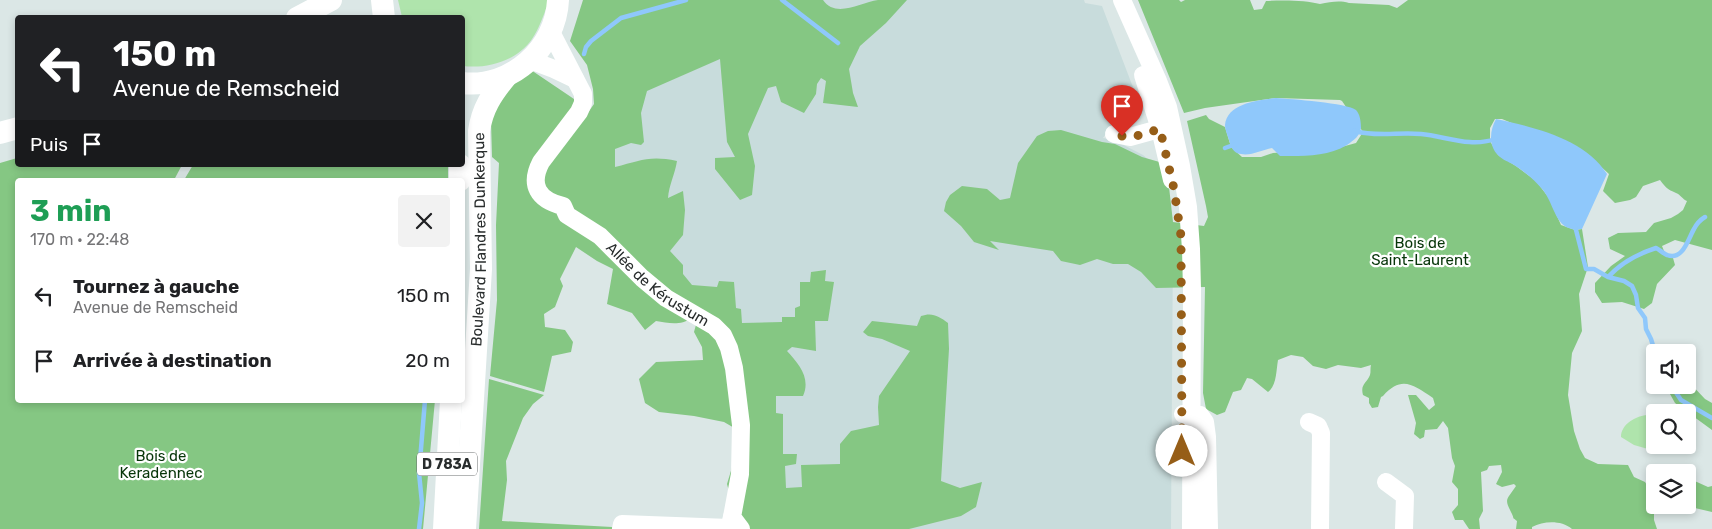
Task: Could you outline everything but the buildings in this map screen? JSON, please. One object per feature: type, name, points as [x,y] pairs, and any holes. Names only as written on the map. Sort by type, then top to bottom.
[{"type":"main road","points":[[303,15],[331,0]]},
{"type":"main road","points":[[382,0],[384,15]]},
{"type":"main road","points":[[465,83],[487,82],[506,76],[530,60],[551,32],[560,3]]},
{"type":"main road","name":"Boulevard Flandres Dunkerque","points":[[465,529],[481,269],[479,131],[480,122],[488,102],[506,76]]},
{"type":"main road","points":[[0,133],[15,129]]},
{"type":"main road","points":[[0,149],[15,146]]},
{"type":"main road","name":"D 783A","points":[[444,529],[451,403]]},
{"type":"street","points":[[1113,0],[1166,127]]},
{"type":"street","points":[[1122,0],[1158,81],[1181,236],[1191,529]]},
{"type":"street","name":"Allée de Kérustum","points":[[551,32],[583,94],[583,103],[579,112],[536,171],[535,184],[538,192],[554,204],[563,206],[567,215],[600,236],[642,278],[666,298],[714,326],[723,335],[729,348],[734,368],[741,425],[736,523]]},
{"type":"street","points":[[530,60],[575,79]]},
{"type":"street","points":[[1114,134],[1130,137],[1166,127]]},
{"type":"street","points":[[1182,529],[1187,414]]},
{"type":"street","points":[[1187,414],[1202,417],[1206,422],[1209,529]]},
{"type":"street","points":[[1309,422],[1318,426],[1321,433],[1320,529]]},
{"type":"street","points":[[1386,482],[1405,496],[1404,529]]},
{"type":"street","points":[[621,529],[622,524],[729,528],[736,523]]},
{"type":"shaded area","points":[[593,0],[1084,0],[1085,3],[1102,6],[1139,103],[1120,123],[1115,121],[1103,138],[1114,140],[1143,155],[1156,166],[1173,241],[1171,529],[784,529],[728,324],[560,160],[595,118]]},
{"type":"green space","points":[[398,0],[548,0],[539,27],[526,47],[501,62],[482,66],[465,66],[465,15],[402,15]]},
{"type":"green space","points":[[583,0],[823,0],[828,6],[842,9],[878,0],[907,0],[886,23],[860,46],[849,69],[853,93],[858,107],[823,103],[826,81],[821,78],[817,84],[816,94],[804,113],[781,102],[776,86],[768,88],[748,134],[755,166],[752,195],[740,200],[715,169],[715,158],[735,157],[727,142],[720,59],[647,91],[641,113],[644,142],[641,145],[631,143],[615,149],[615,167],[652,159],[677,161],[668,198],[683,191],[685,210],[683,235],[670,251],[683,265],[683,274],[692,285],[717,287],[719,281],[734,282],[736,308],[741,309],[742,323],[782,322],[782,317],[795,317],[795,308],[800,306],[800,282],[810,282],[811,272],[826,270],[825,281],[834,282],[828,321],[815,321],[816,351],[792,347],[787,351],[796,361],[805,377],[806,383],[803,396],[776,396],[776,413],[783,414],[783,454],[797,454],[796,464],[785,466],[786,488],[802,487],[801,465],[840,464],[840,444],[851,431],[879,425],[879,396],[910,351],[882,339],[868,336],[863,332],[872,321],[917,326],[921,316],[932,315],[948,323],[949,349],[941,481],[960,488],[982,482],[976,507],[961,516],[909,529],[723,529],[732,503],[727,484],[736,454],[736,429],[724,422],[659,412],[645,403],[639,379],[656,362],[703,360],[702,347],[694,332],[697,321],[691,318],[679,323],[656,321],[645,330],[632,313],[607,304],[613,269],[576,247],[560,279],[563,286],[555,307],[544,314],[545,327],[565,330],[573,342],[571,352],[552,356],[544,392],[490,376],[497,300],[496,225],[499,163],[492,157],[491,121],[504,91],[531,70],[574,99],[585,117],[594,104],[593,89],[587,65],[570,41]]},
{"type":"green space","name":"Bois de Saint-Laurent","points":[[1138,0],[1179,0],[1181,2],[1185,0],[1250,0],[1254,10],[1262,9],[1266,1],[1279,0],[1320,4],[1342,2],[1389,5],[1397,8],[1408,0],[1712,0],[1712,250],[1675,240],[1662,246],[1666,256],[1673,258],[1675,265],[1657,284],[1652,303],[1644,309],[1622,302],[1602,303],[1595,292],[1595,283],[1611,266],[1625,256],[1610,249],[1608,238],[1618,233],[1646,232],[1654,223],[1678,214],[1683,210],[1687,201],[1667,188],[1660,180],[1643,186],[1636,197],[1615,203],[1603,191],[1609,174],[1587,154],[1502,119],[1495,119],[1490,128],[1490,141],[1498,155],[1536,181],[1549,198],[1561,225],[1575,230],[1582,229],[1588,267],[1579,294],[1582,331],[1572,353],[1568,395],[1574,431],[1585,458],[1598,464],[1628,465],[1634,477],[1645,482],[1646,514],[1654,514],[1657,529],[1572,529],[1563,524],[1552,522],[1537,525],[1532,527],[1532,529],[1516,529],[1517,521],[1513,518],[1507,500],[1516,486],[1514,484],[1502,487],[1496,484],[1502,472],[1501,465],[1489,466],[1487,470],[1481,472],[1483,511],[1479,519],[1480,529],[1469,529],[1463,520],[1455,520],[1452,512],[1458,505],[1458,489],[1452,482],[1455,466],[1452,458],[1448,428],[1443,421],[1437,429],[1425,430],[1424,437],[1420,439],[1414,434],[1416,423],[1408,395],[1416,395],[1429,410],[1435,405],[1433,398],[1419,389],[1408,384],[1396,386],[1381,397],[1378,407],[1372,408],[1369,398],[1363,395],[1362,391],[1370,375],[1371,365],[1361,368],[1338,365],[1326,369],[1313,366],[1303,357],[1291,355],[1278,360],[1275,382],[1268,392],[1252,379],[1247,378],[1241,390],[1233,392],[1225,412],[1217,415],[1206,409],[1203,393],[1205,287],[1156,288],[1141,272],[1128,264],[1113,264],[1097,259],[1080,265],[1061,261],[1053,251],[990,241],[999,250],[974,242],[961,226],[944,211],[950,195],[962,186],[987,189],[1000,200],[1010,198],[1018,163],[1037,136],[1048,131],[1061,130],[1115,144],[1142,157],[1163,163],[1169,187],[1173,222],[1204,226],[1208,217],[1187,121],[1206,115],[1209,119],[1225,127],[1231,147],[1242,157],[1261,157],[1273,153],[1334,149],[1356,143],[1363,132],[1340,100],[1276,98],[1205,108],[1184,113]]},
{"type":"green space","name":"Bois de Keradennec","points":[[15,159],[15,167],[181,167],[175,178],[15,178],[15,403],[435,403],[423,529],[0,529],[0,163]]},
{"type":"green space","points":[[192,167],[448,167],[448,178],[185,178]]},
{"type":"green space","points":[[489,379],[544,395],[533,404],[523,418],[506,461],[507,480],[502,521],[612,527],[612,529],[479,529]]},
{"type":"green space","points":[[1696,389],[1712,403],[1712,430],[1696,418],[1696,404],[1675,403],[1670,394],[1696,394]]},
{"type":"green space","points":[[1646,415],[1646,448],[1634,445],[1621,437],[1626,425],[1638,417]]},
{"type":"green space","points":[[1696,482],[1708,487],[1712,486],[1712,512],[1696,508]]},
{"type":"water","points":[[1276,98],[1342,105],[1351,108],[1356,110],[1360,118],[1360,131],[1356,138],[1347,145],[1323,154],[1280,156],[1272,148],[1249,154],[1241,154],[1234,151],[1225,129],[1227,118],[1231,112],[1245,104]]},
{"type":"water","points":[[1496,119],[1558,136],[1586,152],[1607,174],[1582,229],[1566,227],[1561,223],[1540,186],[1526,173],[1501,158],[1495,151],[1491,137]]},
{"type":"waterway","points":[[584,54],[586,47],[591,41],[621,18],[686,0]]},
{"type":"waterway","points":[[782,0],[838,43]]},
{"type":"waterway","points":[[1354,131],[1371,134],[1421,134],[1467,142],[1495,139]]},
{"type":"waterway","points":[[1225,148],[1236,144]]},
{"type":"waterway","points":[[1575,226],[1586,269],[1594,269],[1608,277],[1630,259],[1656,248],[1667,255],[1677,255],[1684,248],[1697,223],[1705,217]]},
{"type":"waterway","points":[[1608,277],[1624,281],[1632,286],[1638,308],[1645,318],[1646,329],[1653,344]]},
{"type":"waterway","points":[[1677,394],[1681,400],[1712,418]]},
{"type":"waterway","points":[[419,529],[422,503],[419,473],[425,403]]},
{"type":"route","points":[[1122,136],[1136,136],[1160,129],[1174,189],[1181,236],[1182,451]]}]
